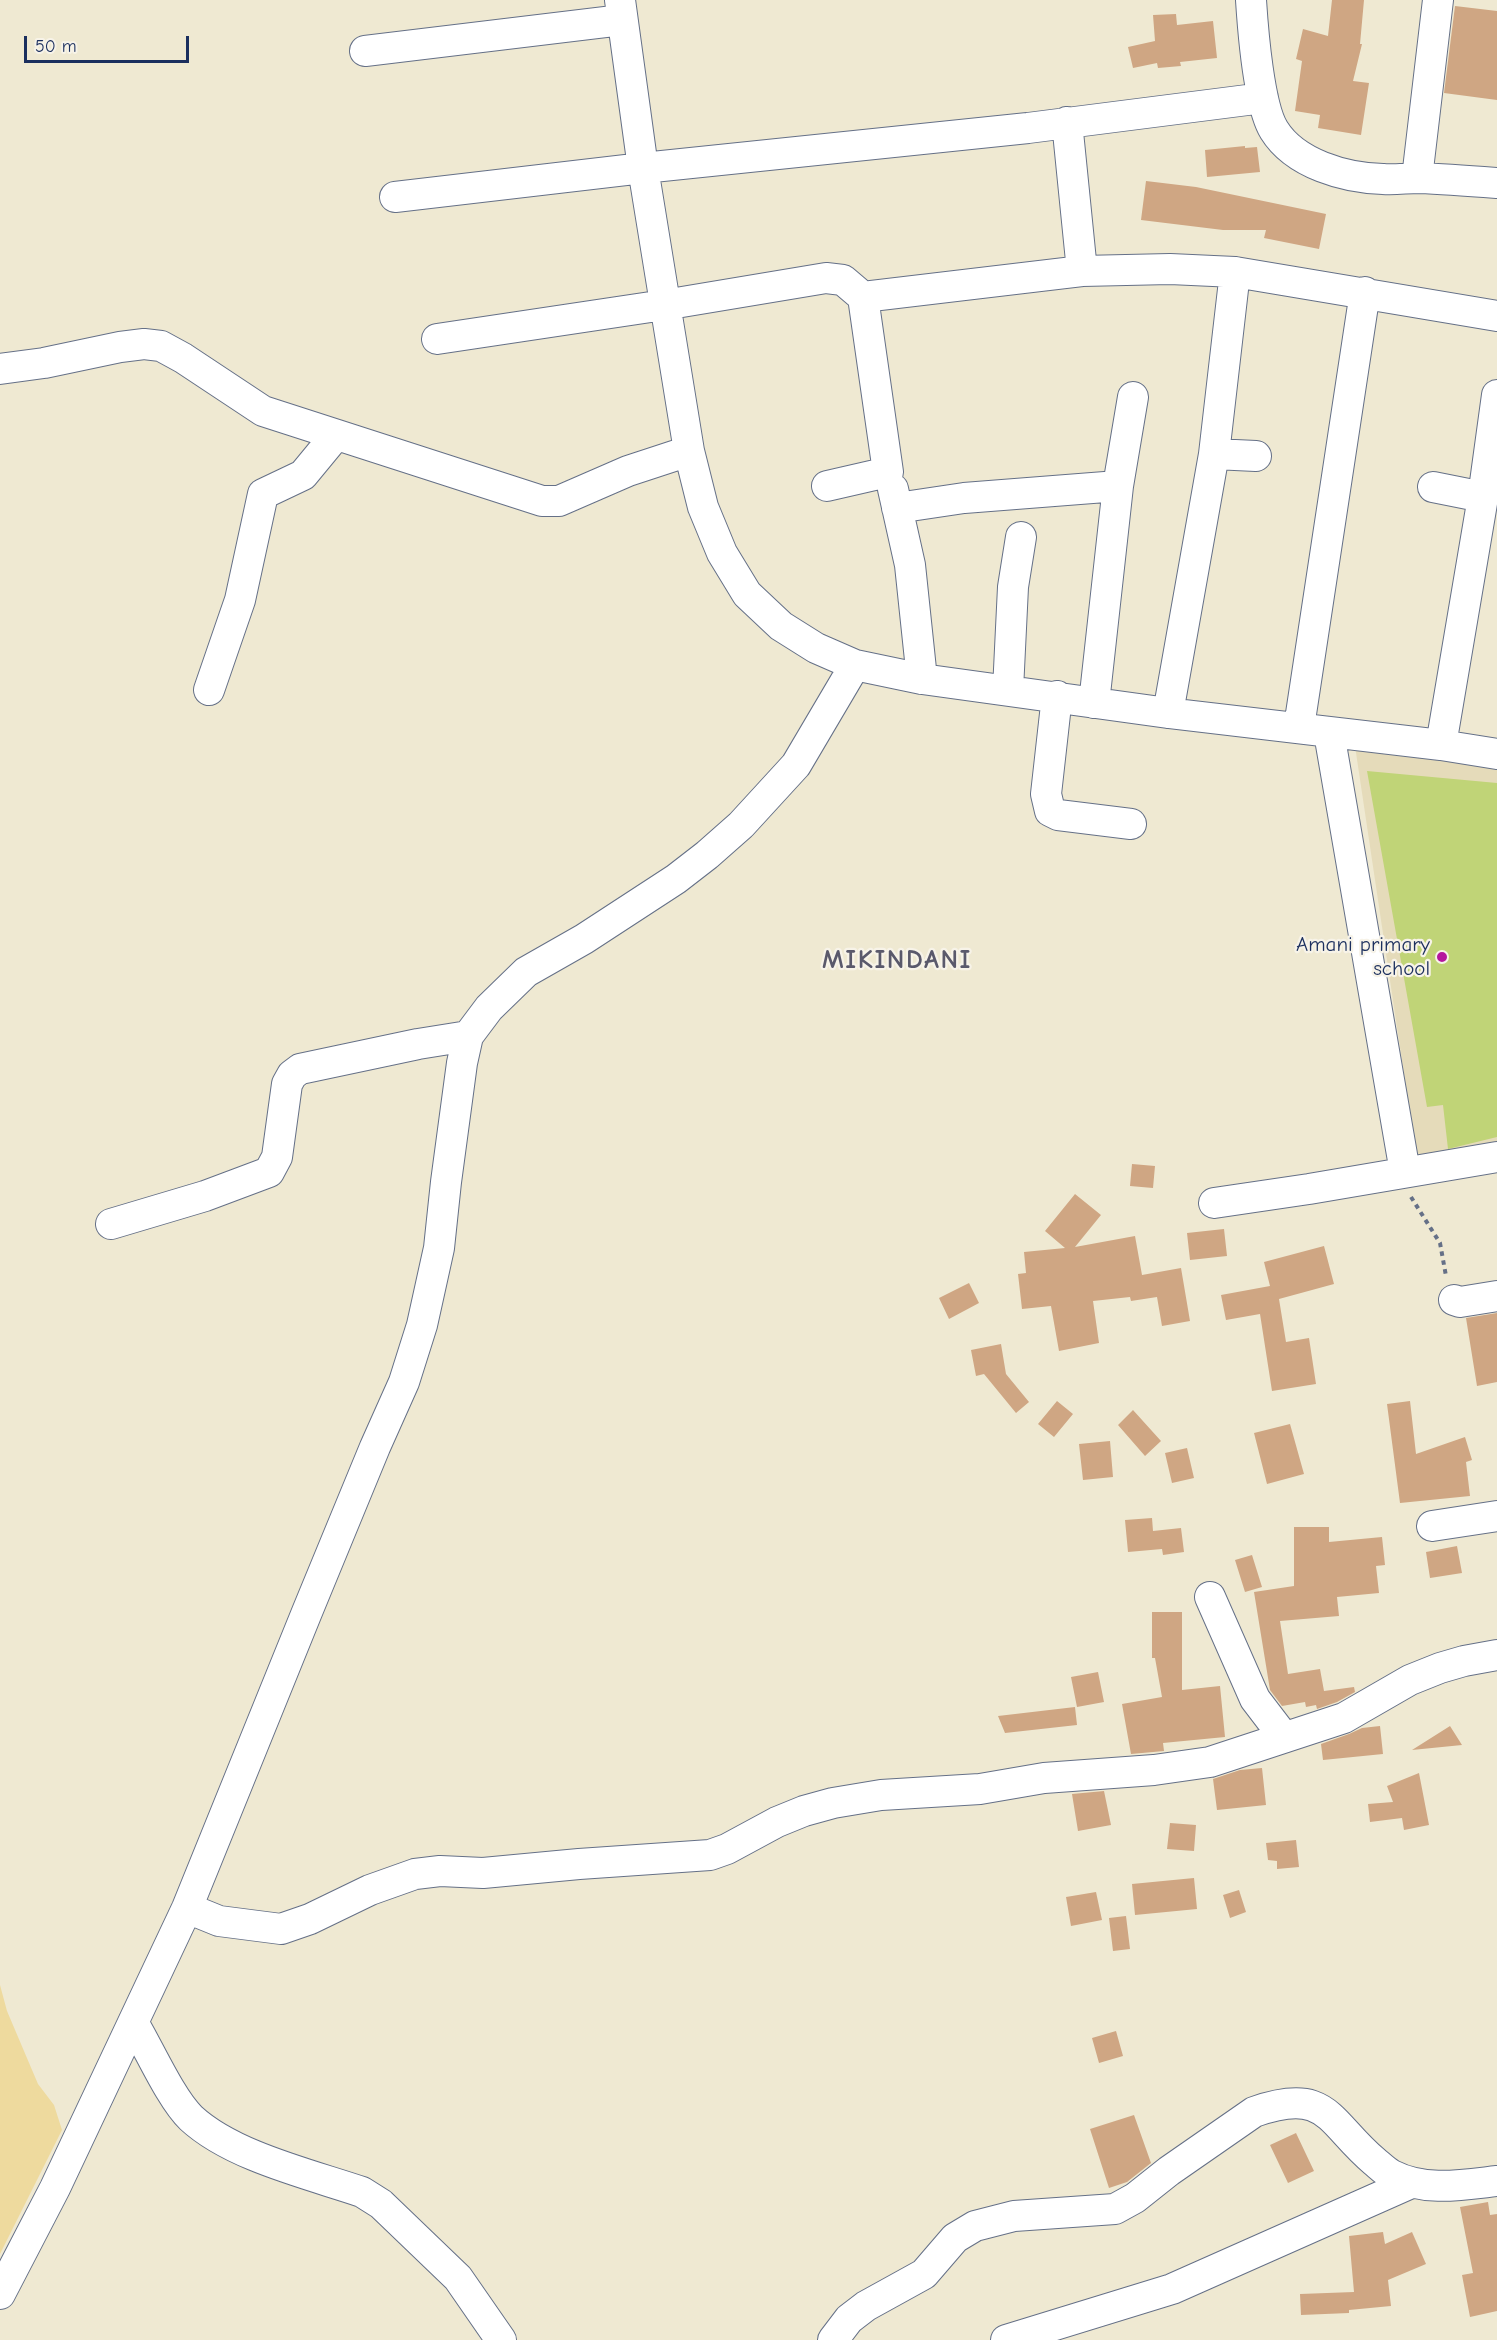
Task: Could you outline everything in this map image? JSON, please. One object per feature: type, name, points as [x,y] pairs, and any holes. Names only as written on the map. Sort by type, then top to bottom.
[{"type":"street","points":[[1251,0],[1263,98],[1273,129],[1291,150],[1319,165],[1350,174],[1380,179],[1417,178],[1497,183]]},
{"type":"street","points":[[1417,178],[1438,0]]},
{"type":"street","points":[[365,51],[621,10],[664,305],[689,451],[703,507],[722,553],[747,594],[781,626],[816,648],[855,665],[922,679],[1168,713],[1299,727],[1329,733],[1442,745],[1497,754]]},
{"type":"street","points":[[395,197],[1263,98]]},
{"type":"street","points":[[1067,122],[1083,271]]},
{"type":"street","points":[[863,297],[1083,271],[1170,269],[1235,272],[1365,292],[1497,316]]},
{"type":"street","points":[[1168,713],[1214,454],[1235,272]]},
{"type":"street","points":[[437,339],[826,278],[843,280],[863,297],[888,472],[910,565],[922,679]]},
{"type":"street","points":[[1299,727],[1365,292]]},
{"type":"street","points":[[0,369],[128,346],[144,344],[161,346],[263,411],[482,480],[534,500],[550,502],[559,501],[628,471],[689,451]]},
{"type":"street","points":[[1442,745],[1483,497],[1497,395]]},
{"type":"street","points":[[1094,703],[1118,486],[1132,397]]},
{"type":"street","points":[[209,690],[240,600],[263,494],[303,475],[336,435]]},
{"type":"street","points":[[1214,454],[1256,456]]},
{"type":"street","points":[[827,486],[888,472]]},
{"type":"street","points":[[897,508],[964,498],[1118,486]]},
{"type":"street","points":[[1433,487],[1483,497]]},
{"type":"street","points":[[1008,690],[1013,587],[1021,537]]},
{"type":"street","points":[[0,2294],[56,2188],[187,1908],[408,1371],[422,1325],[439,1248],[462,1063],[468,1036],[508,987],[526,972],[584,939],[676,879],[741,825],[796,765],[855,665]]},
{"type":"street","points":[[1057,696],[1046,794],[1050,811],[1058,815],[1131,824]]},
{"type":"street","points":[[1329,733],[1405,1172]]},
{"type":"street","points":[[111,1224],[205,1196],[269,1172],[277,1157],[287,1084],[292,1075],[300,1069],[468,1036]]},
{"type":"street","points":[[1214,1203],[1497,1157]]},
{"type":"street","points":[[1454,1300],[1460,1302],[1497,1296]]},
{"type":"street","points":[[1432,1526],[1497,1516]]},
{"type":"street","points":[[1210,1597],[1255,1699],[1284,1737]]},
{"type":"street","points":[[187,1908],[219,1921],[281,1929],[310,1919],[370,1890],[415,1874],[440,1871],[483,1873],[710,1855],[728,1849],[777,1822],[833,1803],[881,1795],[980,1788],[1044,1778],[1154,1770],[1210,1762],[1344,1718],[1410,1680],[1464,1661],[1497,1655]]},
{"type":"street","points":[[134,2024],[179,2104],[191,2117],[230,2145],[362,2192],[381,2204],[458,2278],[501,2340]]},
{"type":"street","points":[[833,2340],[849,2319],[866,2306],[924,2274],[956,2238],[975,2226],[1014,2216],[1115,2208],[1135,2198],[1169,2171],[1254,2112],[1268,2107],[1301,2103],[1319,2108],[1338,2122],[1367,2155],[1390,2175],[1411,2183],[1433,2186],[1497,2181]]},
{"type":"street","points":[[1006,2340],[1172,2289],[1411,2183]]},
{"type":"path","points":[[1405,1172],[1408,1193],[1440,1244],[1445,1272],[1454,1300]]},
{"type":"shaded area","name":"Amani primary school","points":[[1355,746],[1497,765],[1497,1149],[1417,1161]]},
{"type":"green space","name":"Amani primary school","points":[[1367,771],[1497,783],[1497,1137],[1448,1149],[1443,1105],[1427,1107]]},
{"type":"sand","points":[[0,1985],[7,2011],[38,2084],[54,2105],[62,2130],[0,2254]]},
{"type":"building","points":[[1332,0],[1364,0],[1360,44],[1362,44],[1353,81],[1369,83],[1361,135],[1318,128],[1320,115],[1295,111],[1302,61],[1296,59],[1303,29],[1328,36]]},
{"type":"building","points":[[1455,6],[1497,11],[1497,100],[1444,93]]},
{"type":"building","points":[[1176,14],[1177,25],[1213,21],[1217,58],[1180,62],[1181,66],[1158,68],[1157,63],[1133,68],[1128,47],[1155,41],[1153,15]]},
{"type":"building","points":[[1245,146],[1245,148],[1257,147],[1260,172],[1207,177],[1205,150]]},
{"type":"building","points":[[1146,181],[1196,187],[1326,214],[1319,249],[1264,238],[1266,230],[1223,230],[1141,220]]},
{"type":"building","points":[[1132,1164],[1155,1166],[1153,1188],[1130,1186]]},
{"type":"building","points":[[1075,1194],[1101,1215],[1075,1247],[1135,1236],[1142,1275],[1181,1268],[1190,1321],[1162,1326],[1157,1297],[1131,1301],[1130,1297],[1093,1301],[1099,1343],[1059,1351],[1051,1306],[1022,1309],[1018,1274],[1026,1273],[1024,1252],[1065,1248],[1045,1231]]},
{"type":"building","points":[[1224,1229],[1227,1256],[1190,1260],[1187,1233]]},
{"type":"building","points":[[1324,1246],[1334,1284],[1279,1299],[1286,1342],[1309,1338],[1316,1384],[1272,1391],[1260,1314],[1226,1320],[1221,1295],[1270,1286],[1264,1262]]},
{"type":"building","points":[[969,1283],[979,1303],[949,1319],[939,1298]]},
{"type":"building","points":[[1497,1313],[1497,1382],[1477,1386],[1466,1318]]},
{"type":"building","points":[[1001,1344],[1006,1374],[1029,1402],[1016,1413],[984,1374],[976,1376],[971,1350]]},
{"type":"building","points":[[1057,1401],[1073,1414],[1054,1437],[1038,1424]]},
{"type":"building","points":[[1410,1401],[1416,1454],[1465,1437],[1472,1460],[1466,1462],[1470,1496],[1400,1503],[1387,1404]]},
{"type":"building","points":[[1133,1410],[1161,1441],[1145,1456],[1118,1425]]},
{"type":"building","points":[[1290,1424],[1304,1474],[1267,1484],[1254,1433]]},
{"type":"building","points":[[1110,1441],[1113,1477],[1083,1480],[1079,1444]]},
{"type":"building","points":[[1187,1448],[1194,1478],[1172,1483],[1165,1453]]},
{"type":"building","points":[[1152,1518],[1153,1531],[1181,1528],[1184,1552],[1163,1555],[1162,1549],[1128,1552],[1125,1520]]},
{"type":"building","points":[[1294,1527],[1329,1527],[1329,1542],[1382,1537],[1385,1565],[1376,1566],[1379,1593],[1337,1597],[1339,1616],[1280,1621],[1288,1674],[1320,1669],[1324,1691],[1354,1687],[1355,1692],[1317,1709],[1316,1705],[1306,1707],[1305,1702],[1282,1706],[1270,1690],[1254,1592],[1294,1586]]},
{"type":"building","points":[[1457,1546],[1462,1573],[1430,1578],[1426,1552]]},
{"type":"building","points":[[1252,1555],[1262,1587],[1245,1592],[1235,1560]]},
{"type":"building","points":[[1152,1612],[1182,1612],[1182,1690],[1220,1686],[1225,1737],[1163,1743],[1164,1751],[1131,1754],[1122,1704],[1162,1697],[1155,1658],[1152,1658]]},
{"type":"building","points":[[1098,1672],[1104,1702],[1077,1707],[1071,1677]]},
{"type":"building","points":[[1075,1707],[1077,1725],[1005,1733],[998,1716]]},
{"type":"building","points":[[1380,1726],[1383,1754],[1323,1760],[1321,1744],[1362,1728]]},
{"type":"building","points":[[1450,1726],[1462,1745],[1412,1750]]},
{"type":"building","points":[[1262,1768],[1266,1805],[1217,1810],[1213,1779],[1240,1770]]},
{"type":"building","points":[[1419,1773],[1429,1825],[1404,1830],[1402,1818],[1370,1822],[1368,1804],[1393,1802],[1387,1786]]},
{"type":"building","points":[[1104,1791],[1111,1825],[1078,1831],[1072,1794]]},
{"type":"building","points":[[1170,1823],[1196,1825],[1194,1851],[1167,1849]]},
{"type":"building","points":[[1296,1840],[1299,1867],[1277,1869],[1277,1861],[1268,1860],[1266,1843]]},
{"type":"building","points":[[1194,1878],[1197,1909],[1135,1915],[1132,1884]]},
{"type":"building","points":[[1239,1890],[1246,1912],[1230,1918],[1223,1895]]},
{"type":"building","points":[[1096,1892],[1102,1920],[1071,1926],[1066,1897]]},
{"type":"building","points":[[1126,1916],[1130,1949],[1113,1951],[1109,1918]]},
{"type":"building","points":[[1116,2031],[1123,2056],[1099,2063],[1092,2038]]},
{"type":"building","points":[[1134,2115],[1151,2163],[1127,2182],[1109,2188],[1090,2129]]},
{"type":"building","points":[[1296,2133],[1314,2171],[1288,2183],[1270,2145]]},
{"type":"building","points":[[1488,2202],[1490,2215],[1497,2214],[1497,2311],[1470,2317],[1462,2275],[1473,2273],[1460,2207]]},
{"type":"building","points":[[1383,2232],[1385,2244],[1412,2232],[1426,2264],[1388,2280],[1391,2306],[1349,2310],[1349,2313],[1301,2315],[1300,2294],[1354,2292],[1349,2236]]},
{"type":"place","name":"Amani primary school","points":[[1442,957]]},
{"type":"district","name":"MIKINDANI","points":[[897,960]]}]
